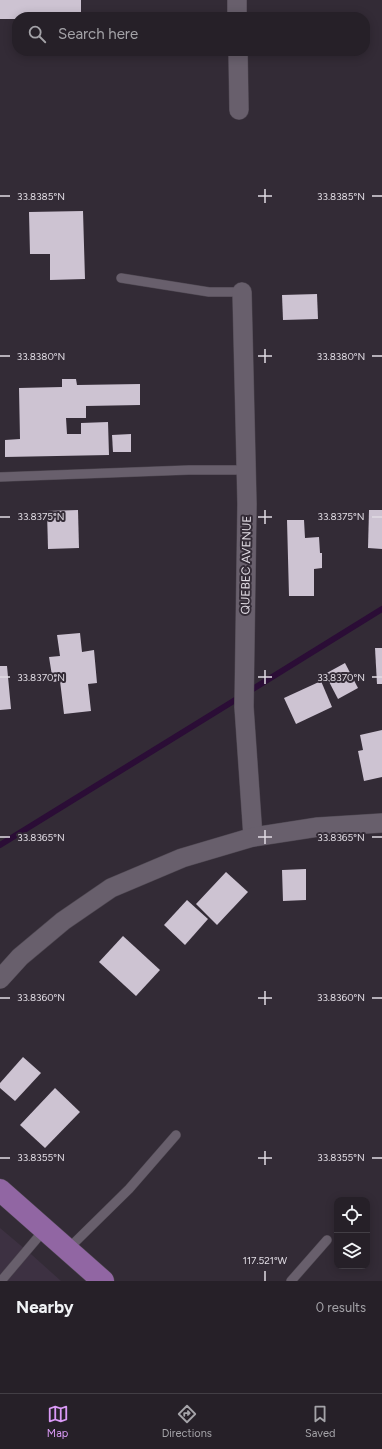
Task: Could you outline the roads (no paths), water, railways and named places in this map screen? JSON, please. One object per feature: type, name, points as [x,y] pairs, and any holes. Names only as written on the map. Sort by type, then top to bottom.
[{"type":"main road","points":[[0,1190],[103,1281]]},
{"type":"street","points":[[237,0],[237,12]]},
{"type":"street","points":[[238,56],[239,110]]},
{"type":"street","name":"QUEBEC AVENUE","points":[[242,292],[247,504],[244,707],[253,837]]},
{"type":"street","points":[[0,979],[20,957],[63,921],[111,888],[182,858],[253,837],[318,827],[382,823]]},
{"type":"lane","points":[[121,278],[209,292],[242,292]]},
{"type":"lane","points":[[0,477],[189,470],[246,470]]},
{"type":"lane","points":[[68,1249],[129,1189],[176,1135]]},
{"type":"lane","points":[[1,1281],[44,1229]]},
{"type":"lane","points":[[291,1281],[327,1240]]},
{"type":"waterway","points":[[248,692],[382,609]]},
{"type":"waterway","points":[[0,845],[240,697]]}]
